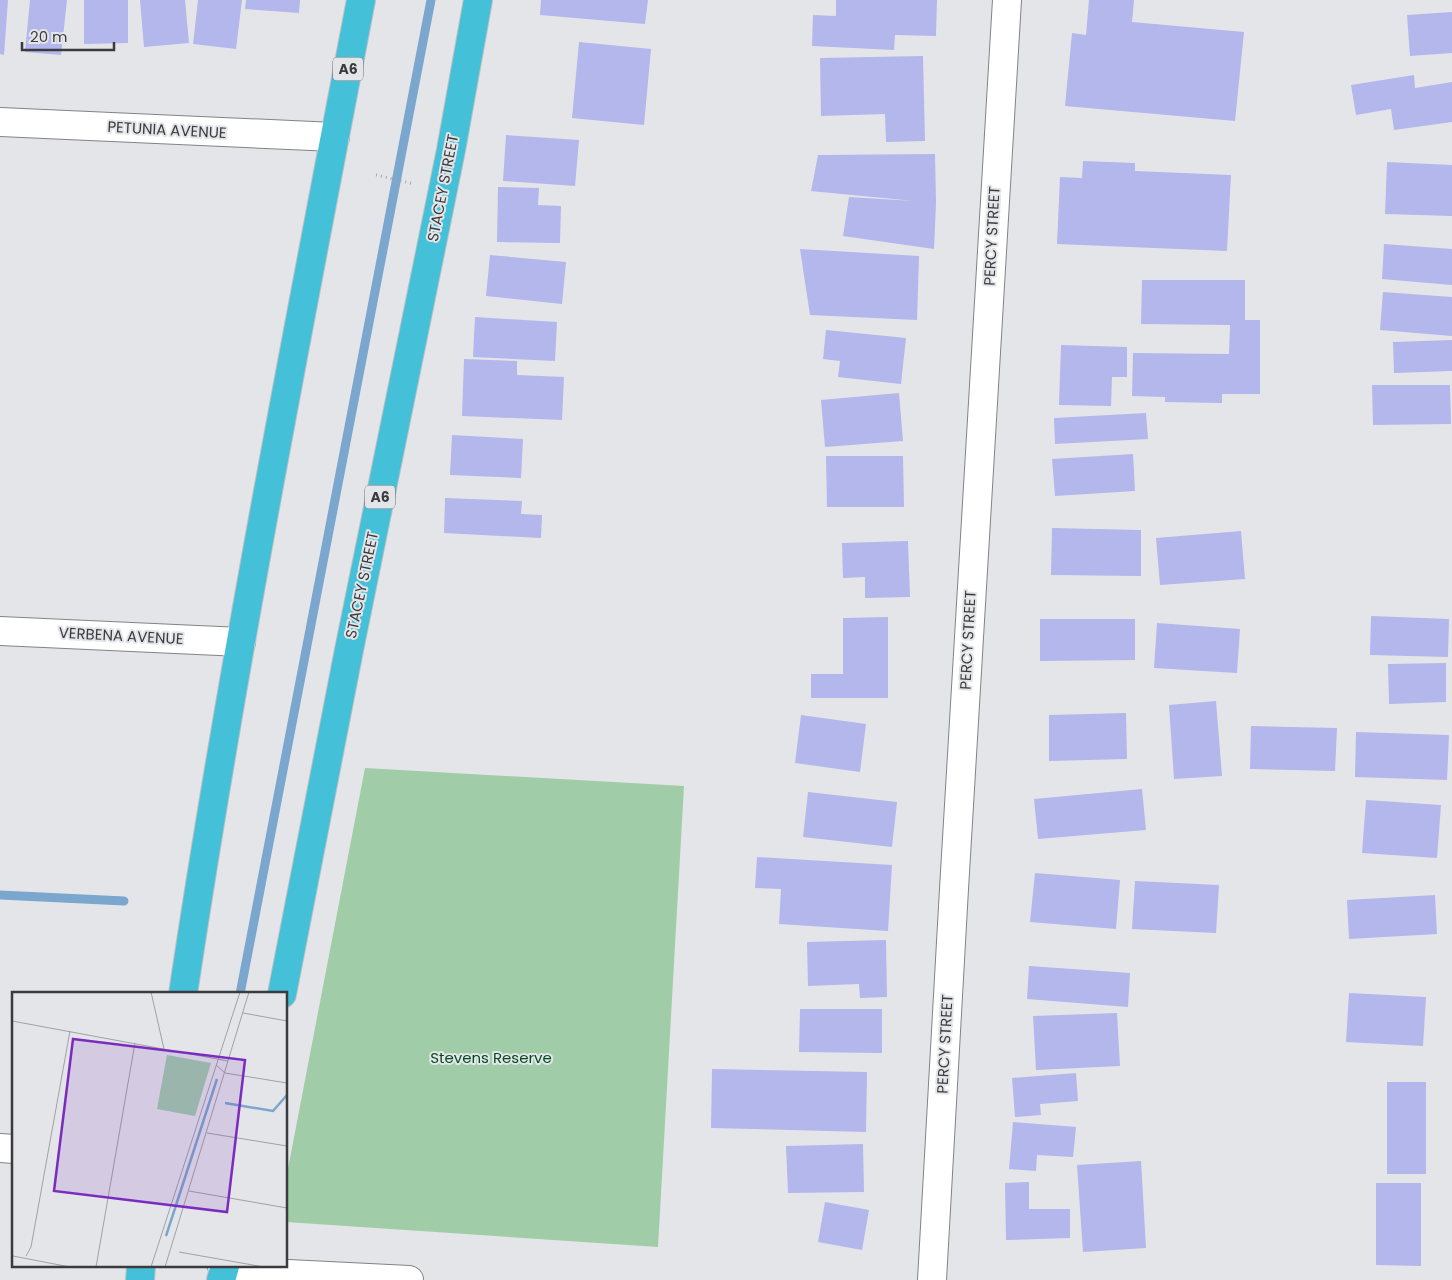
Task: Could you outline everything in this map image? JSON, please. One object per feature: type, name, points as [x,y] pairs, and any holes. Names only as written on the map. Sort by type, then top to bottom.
[{"type":"highway","name":"A6","points":[[184,992],[241,642],[361,0]]},
{"type":"highway","name":"STACEY STREET","points":[[282,992],[349,650],[451,150],[478,0]]},
{"type":"street","name":"PERCY STREET","points":[[932,1280],[955,860],[1007,0]]},
{"type":"street","name":"PETUNIA AVENUE","points":[[0,122],[335,137]]},
{"type":"street","name":"VERBENA AVENUE","points":[[0,631],[241,642]]},
{"type":"street","points":[[237,1268],[268,1273],[409,1280]]},
{"type":"path","points":[[376,175],[420,185]]},
{"type":"green space","name":"Stevens Reserve","points":[[365,768],[684,786],[658,1247],[288,1222],[288,1169]]},
{"type":"building","points":[[0,0],[8,0],[4,55],[0,54]]},
{"type":"building","points":[[30,0],[67,0],[61,55],[25,52]]},
{"type":"building","points":[[84,0],[128,0],[128,43],[84,44]]},
{"type":"building","points":[[140,0],[185,0],[189,43],[144,47]]},
{"type":"building","points":[[198,0],[242,0],[236,49],[193,44]]},
{"type":"building","points":[[246,0],[300,0],[299,13],[245,9]]},
{"type":"building","points":[[541,0],[648,0],[645,24],[540,15]]},
{"type":"building","points":[[836,0],[937,0],[936,36],[895,35],[894,50],[812,46],[813,15],[836,16]]},
{"type":"building","points":[[1089,0],[1134,0],[1132,22],[1244,32],[1235,121],[1065,106],[1072,33],[1086,35]]},
{"type":"building","points":[[1452,12],[1452,53],[1410,56],[1407,15]]},
{"type":"building","points":[[579,42],[651,49],[644,125],[572,118]]},
{"type":"building","points":[[923,56],[925,141],[886,142],[885,114],[821,116],[820,58]]},
{"type":"building","points":[[1414,75],[1415,88],[1452,82],[1452,122],[1394,130],[1391,109],[1356,115],[1351,85]]},
{"type":"building","points":[[506,135],[579,140],[575,186],[503,181]]},
{"type":"building","points":[[935,154],[936,203],[934,249],[843,236],[849,197],[914,201],[811,191],[818,155]]},
{"type":"building","points":[[1083,161],[1135,163],[1135,171],[1231,175],[1227,251],[1057,244],[1060,177],[1082,178]]},
{"type":"building","points":[[1387,162],[1452,165],[1452,216],[1385,214]]},
{"type":"building","points":[[498,187],[539,188],[538,205],[561,206],[560,243],[497,242]]},
{"type":"building","points":[[1384,244],[1452,249],[1452,285],[1382,279]]},
{"type":"building","points":[[800,249],[919,256],[917,320],[810,315]]},
{"type":"building","points":[[490,255],[566,262],[562,304],[486,296]]},
{"type":"building","points":[[1142,280],[1245,280],[1245,320],[1260,320],[1260,394],[1222,394],[1222,403],[1165,402],[1165,397],[1132,396],[1133,353],[1229,354],[1230,325],[1141,324]]},
{"type":"building","points":[[1383,292],[1452,297],[1452,336],[1380,330]]},
{"type":"building","points":[[475,317],[557,322],[555,361],[473,357]]},
{"type":"building","points":[[826,330],[906,338],[901,384],[838,377],[840,361],[823,359]]},
{"type":"building","points":[[1452,340],[1452,371],[1394,373],[1393,342]]},
{"type":"building","points":[[1061,345],[1127,347],[1127,377],[1112,377],[1111,406],[1059,405]]},
{"type":"building","points":[[464,359],[517,361],[517,375],[564,377],[562,420],[462,416]]},
{"type":"building","points":[[1372,385],[1450,385],[1451,424],[1373,425]]},
{"type":"building","points":[[899,393],[903,441],[825,447],[821,400]]},
{"type":"building","points":[[1146,413],[1148,439],[1055,444],[1054,418]]},
{"type":"building","points":[[452,435],[523,439],[521,478],[450,475]]},
{"type":"building","points":[[1133,454],[1135,491],[1055,496],[1052,459]]},
{"type":"building","points":[[826,456],[903,456],[904,507],[827,507]]},
{"type":"building","points":[[445,498],[522,501],[521,514],[542,515],[541,538],[444,533]]},
{"type":"building","points":[[1052,528],[1141,530],[1141,576],[1051,575]]},
{"type":"building","points":[[1241,531],[1245,579],[1160,585],[1156,538]]},
{"type":"building","points":[[908,541],[910,597],[865,598],[865,577],[843,578],[842,543]]},
{"type":"building","points":[[1371,616],[1449,619],[1448,657],[1370,655]]},
{"type":"building","points":[[888,617],[888,698],[811,698],[811,674],[843,674],[843,618]]},
{"type":"building","points":[[1040,619],[1135,619],[1135,660],[1040,661]]},
{"type":"building","points":[[1157,623],[1240,629],[1237,673],[1154,668]]},
{"type":"building","points":[[1446,663],[1446,702],[1389,704],[1388,664]]},
{"type":"building","points":[[1216,701],[1222,776],[1174,779],[1169,705]]},
{"type":"building","points":[[1126,713],[1127,759],[1049,761],[1049,715]]},
{"type":"building","points":[[801,715],[866,724],[860,772],[795,763]]},
{"type":"building","points":[[1251,726],[1337,728],[1335,771],[1250,769]]},
{"type":"building","points":[[1356,732],[1449,735],[1447,780],[1355,777]]},
{"type":"building","points":[[1142,789],[1146,830],[1038,839],[1034,799]]},
{"type":"building","points":[[808,792],[897,802],[892,847],[803,837]]},
{"type":"building","points":[[1366,800],[1441,805],[1437,858],[1362,853]]},
{"type":"building","points":[[757,857],[892,865],[888,931],[779,924],[781,889],[755,888]]},
{"type":"building","points":[[1035,873],[1120,880],[1116,929],[1030,922]]},
{"type":"building","points":[[1135,881],[1219,885],[1216,933],[1132,929]]},
{"type":"building","points":[[1435,895],[1437,934],[1349,939],[1347,900]]},
{"type":"building","points":[[886,940],[887,997],[860,998],[859,984],[808,986],[807,942]]},
{"type":"building","points":[[1029,966],[1130,973],[1128,1007],[1027,999]]},
{"type":"building","points":[[1349,993],[1426,997],[1423,1046],[1346,1042]]},
{"type":"building","points":[[800,1009],[882,1009],[882,1053],[799,1052]]},
{"type":"building","points":[[1117,1013],[1120,1066],[1036,1070],[1033,1016]]},
{"type":"building","points":[[712,1069],[867,1072],[866,1132],[711,1128]]},
{"type":"building","points":[[1076,1073],[1078,1101],[1040,1104],[1041,1115],[1015,1117],[1012,1078]]},
{"type":"building","points":[[1387,1082],[1426,1082],[1426,1174],[1387,1174]]},
{"type":"building","points":[[1013,1122],[1076,1127],[1073,1157],[1037,1155],[1036,1171],[1009,1169]]},
{"type":"building","points":[[863,1144],[864,1192],[788,1193],[786,1146]]},
{"type":"building","points":[[1141,1161],[1146,1248],[1083,1252],[1077,1165]]},
{"type":"building","points":[[1029,1182],[1029,1209],[1070,1209],[1070,1238],[1006,1240],[1005,1183]]},
{"type":"building","points":[[1376,1183],[1421,1183],[1421,1266],[1376,1265]]},
{"type":"building","points":[[825,1202],[869,1210],[862,1250],[818,1242]]},
{"type":"waterway","points":[[240,992],[431,0]]},
{"type":"waterway","points":[[0,895],[124,901]]}]
